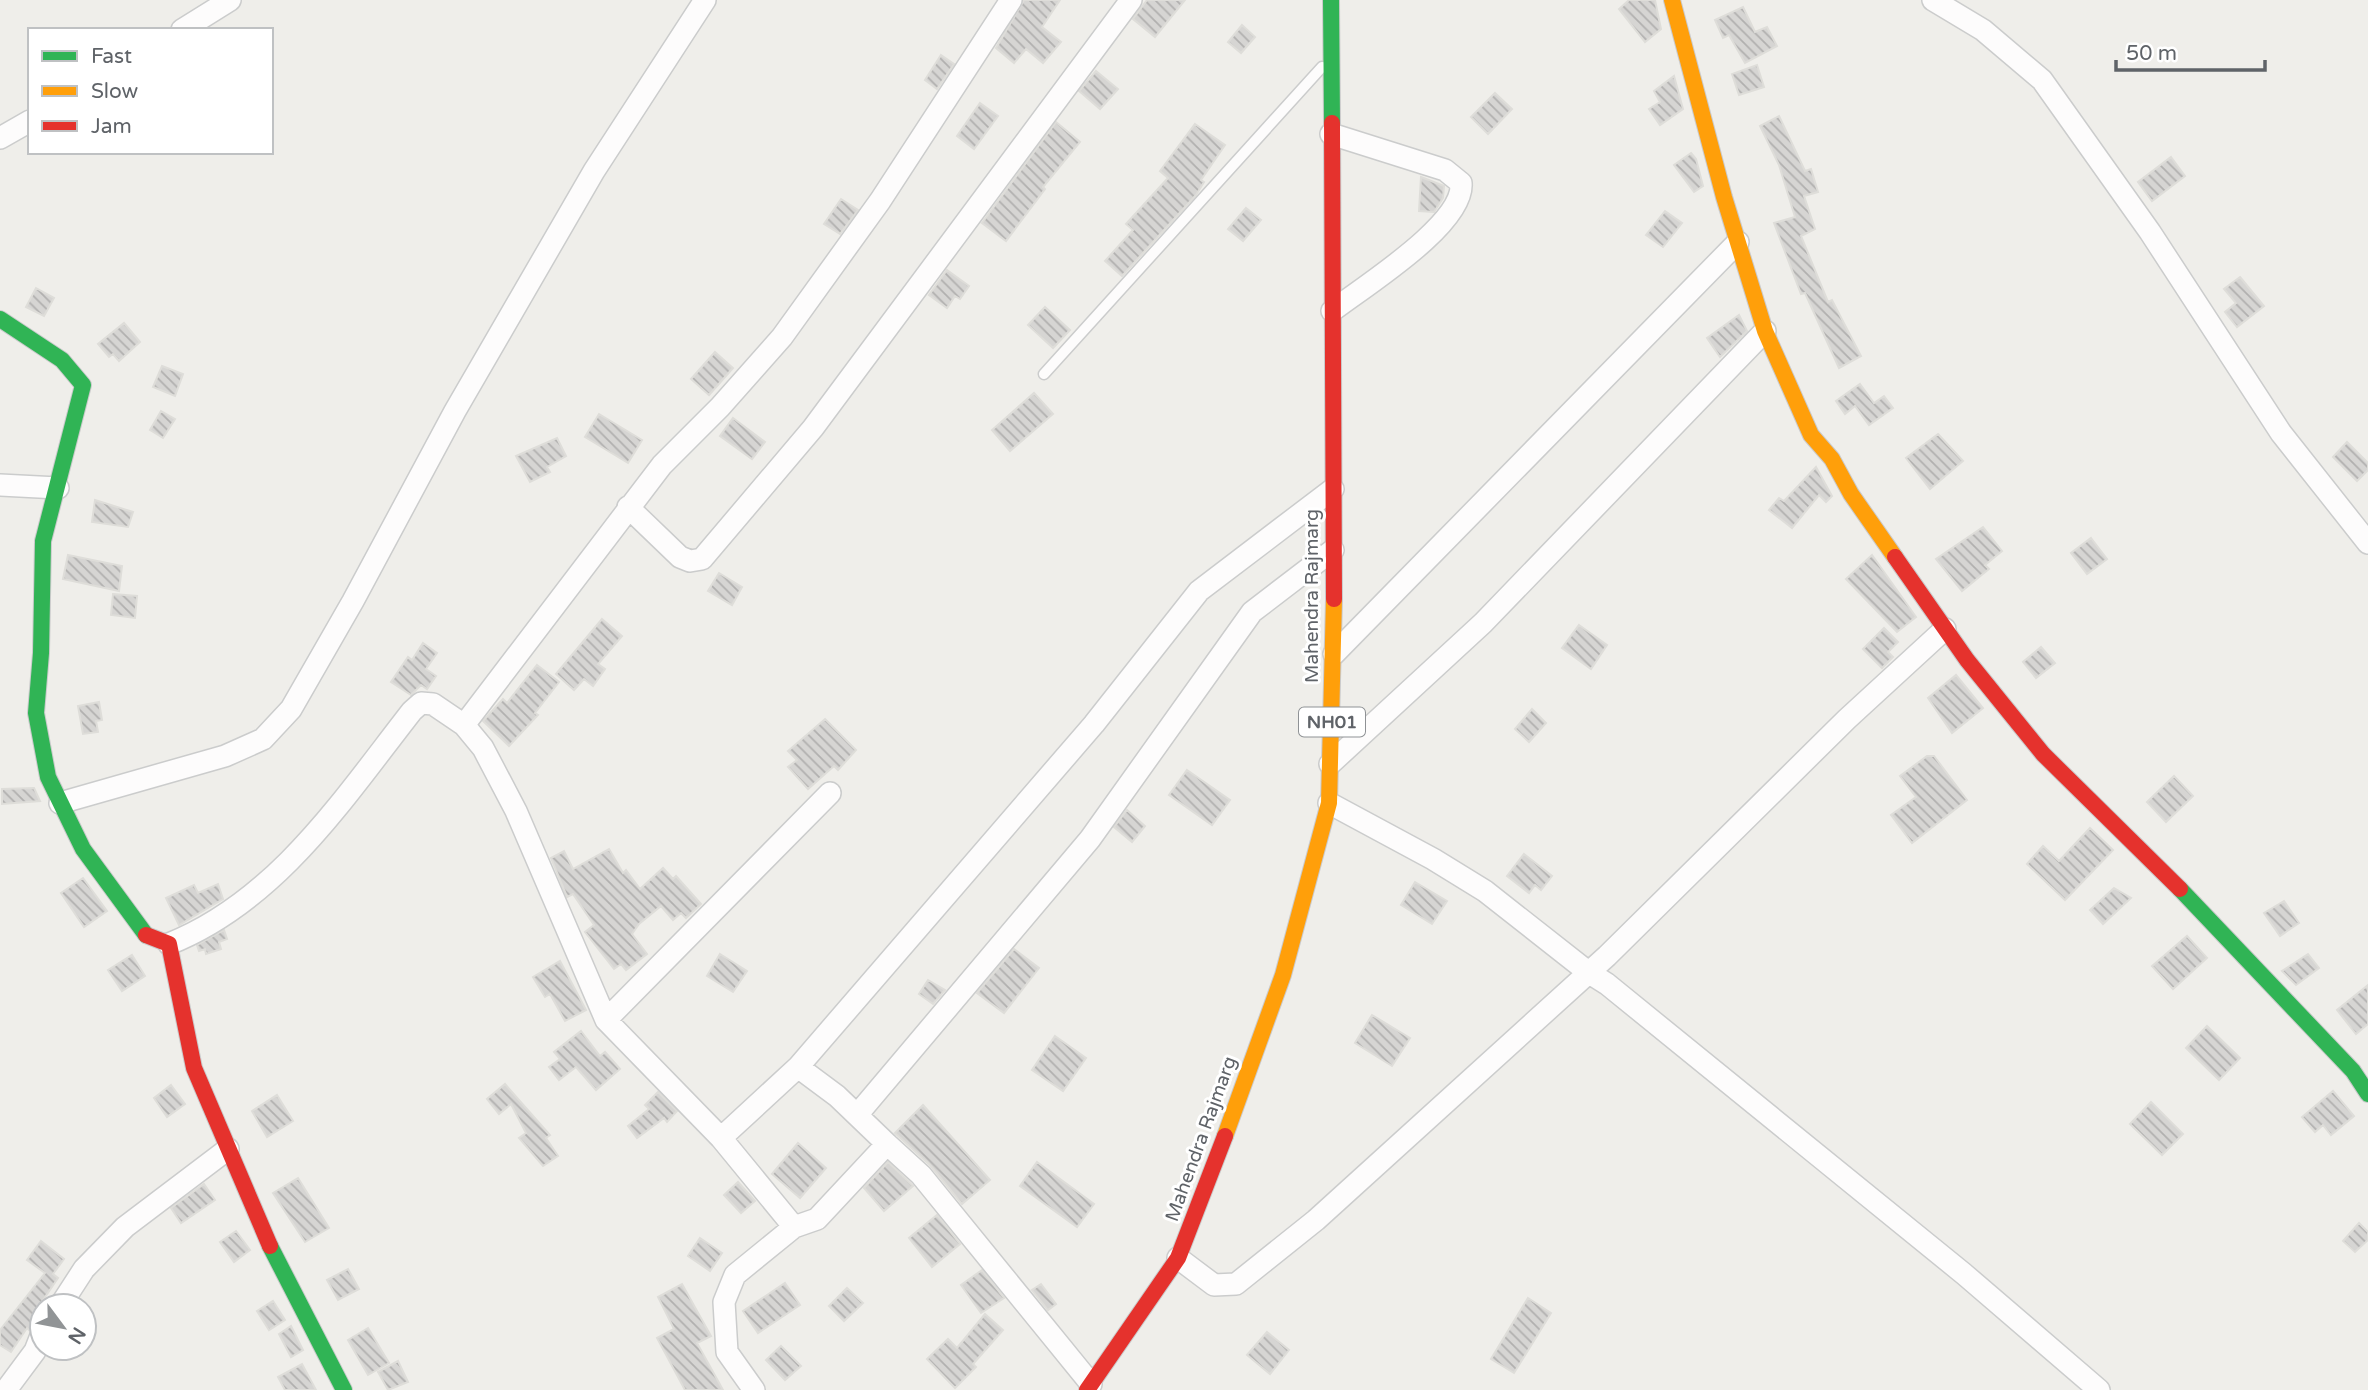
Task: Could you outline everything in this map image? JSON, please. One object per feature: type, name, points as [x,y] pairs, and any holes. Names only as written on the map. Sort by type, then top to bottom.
[{"type":"main road","name":"Mahendra Rajmarg","points":[[1089,1387],[1178,1258],[1283,975],[1329,803],[1334,654],[1331,0]]},
{"type":"main road","points":[[1672,0],[1765,331],[1811,435],[1832,459],[1851,494],[1945,629],[2043,754],[2158,866],[2353,1071],[2368,1094]]},
{"type":"main road","points":[[0,318],[62,360],[83,385],[43,541],[41,653],[36,713],[48,777],[83,849],[146,934],[169,944],[194,1068],[270,1247],[344,1390]]},
{"type":"street","points":[[185,28],[230,0]]},
{"type":"street","points":[[60,803],[225,756],[263,739],[291,709],[353,601],[455,411],[594,171],[705,0]]},
{"type":"street","points":[[464,725],[662,465],[720,407],[782,337],[880,201],[1011,0]]},
{"type":"street","points":[[628,507],[680,557],[690,561],[702,559],[813,428],[1130,0]]},
{"type":"street","points":[[1933,0],[1983,30],[2042,80],[2150,232],[2281,433],[2368,543]]},
{"type":"street","points":[[0,138],[28,122]]},
{"type":"street","points":[[1331,134],[1445,170],[1461,183],[1462,191],[1455,208],[1440,227],[1332,312]]},
{"type":"street","points":[[1334,654],[1738,242]]},
{"type":"street","points":[[1330,764],[1483,623],[1765,331]]},
{"type":"street","points":[[0,485],[58,488]]},
{"type":"street","points":[[721,1138],[798,1067],[1094,724],[1199,591],[1333,489]]},
{"type":"street","points":[[857,1115],[1090,839],[1252,612],[1333,550]]},
{"type":"street","points":[[1178,1258],[1214,1285],[1236,1284],[1316,1220],[1666,899],[1847,719],[1945,629]]},
{"type":"street","points":[[169,944],[192,935],[239,906],[285,867],[421,703],[433,704],[464,725],[483,748],[516,811],[606,1020],[721,1138],[794,1227]]},
{"type":"street","points":[[606,1020],[830,793]]},
{"type":"street","points":[[1329,803],[1433,859],[1485,891],[1799,1138],[2099,1390]]},
{"type":"street","points":[[798,1067],[857,1115],[921,1175],[1089,1387]]},
{"type":"street","points":[[754,1390],[727,1352],[723,1302],[735,1275],[794,1227],[817,1219],[887,1144]]},
{"type":"street","points":[[69,1292],[84,1269],[125,1227],[228,1149]]},
{"type":"street","points":[[4,1387],[28,1361]]},
{"type":"lane","points":[[1044,374],[1331,57]]},
{"type":"building","points":[[1024,0],[1060,0],[1042,27],[1061,42],[1043,63],[1026,49],[1014,63],[996,48]]},
{"type":"building","points":[[1147,0],[1185,0],[1155,37],[1133,19]]},
{"type":"building","points":[[1629,0],[1655,0],[1661,29],[1645,42],[1619,9]]},
{"type":"building","points":[[1743,7],[1755,32],[1767,27],[1777,46],[1745,63],[1729,35],[1723,38],[1715,20]]},
{"type":"building","points":[[1242,25],[1255,37],[1241,53],[1228,42]]},
{"type":"building","points":[[941,55],[954,64],[937,89],[925,80]]},
{"type":"building","points":[[1757,65],[1764,87],[1739,95],[1732,74]]},
{"type":"building","points":[[1096,71],[1118,89],[1100,109],[1079,91]]},
{"type":"building","points":[[1674,76],[1683,109],[1660,125],[1649,109],[1660,102],[1654,91]]},
{"type":"building","points":[[1495,93],[1512,109],[1488,134],[1471,117]]},
{"type":"building","points":[[980,103],[998,116],[974,149],[957,136]]},
{"type":"building","points":[[1779,116],[1805,171],[1811,169],[1818,192],[1804,196],[1815,229],[1801,236],[1828,302],[1832,300],[1861,356],[1839,368],[1805,293],[1801,294],[1774,223],[1795,217],[1779,165],[1760,126]]},
{"type":"building","points":[[1056,122],[1080,142],[1043,187],[1045,189],[1006,241],[982,223]]},
{"type":"building","points":[[1195,124],[1225,145],[1201,180],[1204,182],[1196,195],[1122,276],[1105,261],[1133,230],[1126,224],[1168,178],[1160,171]]},
{"type":"building","points":[[1691,153],[1696,159],[1703,186],[1694,192],[1674,165]]},
{"type":"building","points":[[2171,157],[2185,176],[2152,201],[2138,182]]},
{"type":"building","points":[[1421,177],[1444,186],[1443,198],[1434,212],[1419,211]]},
{"type":"building","points":[[841,199],[858,210],[840,234],[824,224]]},
{"type":"building","points":[[1246,208],[1261,220],[1243,241],[1228,229]]},
{"type":"building","points":[[1665,211],[1682,223],[1663,247],[1646,235]]},
{"type":"building","points":[[947,270],[969,286],[960,299],[955,296],[947,308],[929,295]]},
{"type":"building","points":[[2240,277],[2264,306],[2237,327],[2225,312],[2236,303],[2224,289]]},
{"type":"building","points":[[36,288],[54,298],[44,316],[26,307]]},
{"type":"building","points":[[1045,307],[1070,330],[1053,348],[1028,325]]},
{"type":"building","points":[[1739,315],[1747,331],[1720,357],[1707,338]]},
{"type":"building","points":[[124,323],[140,342],[119,361],[113,354],[109,357],[98,344]]},
{"type":"building","points":[[715,352],[733,368],[709,395],[691,379]]},
{"type":"building","points":[[162,366],[183,374],[175,396],[153,387]]},
{"type":"building","points":[[1860,384],[1874,403],[1884,396],[1893,408],[1869,425],[1855,406],[1845,414],[1836,401]]},
{"type":"building","points":[[1034,393],[1053,414],[1010,451],[992,430]]},
{"type":"building","points":[[161,411],[175,419],[163,438],[150,430]]},
{"type":"building","points":[[599,414],[642,440],[628,463],[585,437]]},
{"type":"building","points":[[733,418],[765,442],[752,459],[720,436]]},
{"type":"building","points":[[1938,434],[1963,461],[1930,489],[1906,458]]},
{"type":"building","points":[[557,438],[566,456],[547,467],[550,472],[530,482],[516,456]]},
{"type":"building","points":[[2347,442],[2368,463],[2368,470],[2357,481],[2333,457]]},
{"type":"building","points":[[1816,467],[1832,496],[1826,502],[1819,495],[1792,528],[1769,510],[1779,498],[1784,501]]},
{"type":"building","points":[[95,500],[133,512],[128,527],[92,522]]},
{"type":"building","points":[[1983,527],[2002,551],[1985,565],[1989,569],[1962,591],[1936,559]]},
{"type":"building","points":[[2091,538],[2107,559],[2087,574],[2071,553]]},
{"type":"building","points":[[68,555],[122,566],[119,591],[63,579]]},
{"type":"building","points":[[1872,555],[1916,617],[1897,632],[1846,579]]},
{"type":"building","points":[[719,573],[742,587],[732,605],[708,591]]},
{"type":"building","points":[[113,594],[137,596],[135,618],[111,615]]},
{"type":"building","points":[[602,619],[622,636],[598,664],[605,669],[593,686],[584,679],[574,690],[556,674]]},
{"type":"building","points":[[1579,625],[1607,645],[1591,669],[1562,648]]},
{"type":"building","points":[[1884,628],[1898,642],[1888,652],[1893,657],[1882,668],[1863,649]]},
{"type":"building","points":[[423,643],[437,653],[426,669],[436,676],[427,689],[421,685],[411,695],[391,682],[408,657],[412,660]]},
{"type":"building","points":[[2041,647],[2055,663],[2036,678],[2023,662]]},
{"type":"building","points":[[537,665],[559,682],[535,713],[538,715],[509,746],[483,721],[503,699],[507,703]]},
{"type":"building","points":[[1956,675],[1983,708],[1952,733],[1928,698]]},
{"type":"building","points":[[99,702],[102,720],[96,721],[98,732],[83,734],[78,706]]},
{"type":"building","points":[[1532,709],[1546,723],[1529,742],[1515,729]]},
{"type":"building","points":[[825,719],[856,750],[838,770],[834,766],[808,789],[788,767],[797,760],[788,751]]},
{"type":"building","points":[[1927,756],[1934,756],[1967,800],[1912,843],[1891,815],[1916,797],[1900,776]]},
{"type":"building","points":[[1187,770],[1230,800],[1212,825],[1169,795]]},
{"type":"building","points":[[2174,776],[2193,796],[2166,822],[2147,802]]},
{"type":"building","points":[[34,788],[40,801],[2,804],[2,789]]},
{"type":"building","points":[[1127,810],[1145,826],[1132,842],[1114,827]]},
{"type":"building","points":[[2090,828],[2113,850],[2065,900],[2027,864],[2043,846],[2059,861]]},
{"type":"building","points":[[609,849],[623,873],[626,870],[640,889],[663,868],[673,879],[676,876],[701,904],[686,918],[681,913],[673,920],[661,906],[639,924],[632,934],[647,954],[626,970],[621,964],[614,969],[585,932],[594,925],[573,894],[567,897],[551,858],[564,851],[573,869]]},
{"type":"building","points":[[1524,854],[1552,876],[1541,890],[1535,885],[1529,893],[1507,876]]},
{"type":"building","points":[[83,878],[107,911],[84,927],[61,893]]},
{"type":"building","points":[[1415,882],[1447,901],[1432,924],[1401,905]]},
{"type":"building","points":[[218,884],[223,899],[179,925],[166,898],[194,885],[198,893]]},
{"type":"building","points":[[2114,888],[2131,898],[2103,924],[2090,910]]},
{"type":"building","points":[[2284,901],[2299,923],[2280,936],[2264,913]]},
{"type":"building","points":[[224,930],[227,939],[219,942],[221,949],[206,954],[205,949],[199,951],[197,945]]},
{"type":"building","points":[[2187,936],[2207,958],[2173,989],[2152,966]]},
{"type":"building","points":[[1014,949],[1039,968],[1004,1013],[977,993]]},
{"type":"building","points":[[720,954],[747,971],[733,992],[707,976]]},
{"type":"building","points":[[2308,954],[2319,968],[2296,985],[2282,971]]},
{"type":"building","points":[[132,955],[145,976],[122,991],[108,970]]},
{"type":"building","points":[[560,961],[586,1010],[565,1021],[550,994],[545,997],[533,977]]},
{"type":"building","points":[[928,980],[945,990],[933,1004],[919,994]]},
{"type":"building","points":[[2368,985],[2368,1024],[2356,1034],[2337,1010]]},
{"type":"building","points":[[1372,1015],[1410,1038],[1392,1066],[1355,1043]]},
{"type":"building","points":[[2207,1026],[2240,1058],[2219,1080],[2186,1048]]},
{"type":"building","points":[[581,1031],[600,1056],[605,1052],[620,1069],[596,1090],[576,1067],[559,1080],[549,1067],[560,1059],[554,1052]]},
{"type":"building","points":[[1055,1036],[1086,1058],[1063,1091],[1032,1070]]},
{"type":"building","points":[[505,1084],[550,1135],[546,1138],[558,1156],[543,1166],[519,1138],[526,1133],[511,1104],[499,1114],[487,1099]]},
{"type":"building","points":[[171,1085],[185,1104],[167,1117],[154,1098]]},
{"type":"building","points":[[2333,1091],[2354,1116],[2331,1135],[2323,1125],[2315,1132],[2302,1117]]},
{"type":"building","points":[[658,1092],[677,1111],[667,1122],[664,1118],[637,1138],[628,1126],[649,1109],[645,1105]]},
{"type":"building","points":[[277,1095],[293,1121],[267,1137],[252,1111]]},
{"type":"building","points":[[2151,1102],[2183,1134],[2162,1155],[2130,1124]]},
{"type":"building","points":[[923,1105],[990,1180],[962,1204],[930,1165],[895,1133]]},
{"type":"building","points":[[798,1143],[826,1168],[800,1198],[772,1174]]},
{"type":"building","points":[[888,1162],[913,1186],[884,1211],[864,1188]]},
{"type":"building","points":[[1037,1162],[1094,1204],[1077,1227],[1020,1186]]},
{"type":"building","points":[[298,1178],[329,1228],[305,1242],[273,1193]]},
{"type":"building","points":[[738,1182],[755,1201],[741,1213],[724,1195]]},
{"type":"building","points":[[204,1184],[215,1200],[181,1223],[171,1208]]},
{"type":"building","points":[[937,1215],[960,1244],[932,1267],[909,1238]]},
{"type":"building","points":[[2359,1223],[2368,1232],[2368,1240],[2355,1252],[2343,1241]]},
{"type":"building","points":[[236,1231],[250,1250],[234,1262],[220,1242]]},
{"type":"building","points":[[700,1238],[722,1253],[710,1271],[688,1256]]},
{"type":"building","points":[[41,1241],[64,1259],[53,1274],[58,1278],[49,1292],[30,1292],[45,1273],[27,1260]]},
{"type":"building","points":[[348,1269],[359,1289],[338,1300],[327,1280]]},
{"type":"building","points":[[982,1270],[1004,1298],[981,1313],[961,1285]]},
{"type":"building","points":[[785,1283],[800,1305],[758,1333],[743,1311]]},
{"type":"building","points":[[682,1284],[711,1336],[697,1343],[723,1390],[685,1390],[657,1338],[674,1329],[658,1297]]},
{"type":"building","points":[[1041,1284],[1056,1304],[1048,1310],[1032,1290]]},
{"type":"building","points":[[847,1288],[863,1303],[844,1321],[829,1306]]},
{"type":"building","points":[[28,1295],[28,1329],[11,1352],[0,1345],[0,1330]]},
{"type":"building","points":[[1528,1298],[1551,1313],[1514,1373],[1491,1359]]},
{"type":"building","points":[[273,1301],[285,1320],[269,1330],[257,1311]]},
{"type":"building","points":[[985,1314],[1003,1330],[973,1364],[976,1367],[955,1388],[927,1359],[948,1339],[957,1348]]},
{"type":"building","points":[[291,1326],[303,1350],[291,1357],[279,1334]]},
{"type":"building","points":[[368,1328],[389,1363],[368,1375],[348,1340]]},
{"type":"building","points":[[1267,1332],[1289,1350],[1270,1374],[1247,1355]]},
{"type":"building","points":[[781,1346],[801,1366],[785,1380],[766,1360]]},
{"type":"building","points":[[398,1361],[408,1382],[388,1390],[378,1372]]},
{"type":"building","points":[[302,1364],[316,1390],[285,1390],[278,1377]]},
{"type":"traffic: fast","points":[[1331,0],[1332,123]]},
{"type":"traffic: fast","points":[[0,319],[62,360],[83,385],[43,541],[41,653],[36,713],[48,777],[83,849],[146,935]]},
{"type":"traffic: fast","points":[[2180,889],[2353,1071],[2368,1094]]},
{"type":"traffic: fast","points":[[270,1246],[344,1390]]},
{"type":"traffic: slow","points":[[1672,0],[1724,197],[1765,331],[1811,435],[1832,459],[1851,494],[1895,557]]},
{"type":"traffic: slow","points":[[1225,1136],[1283,975],[1329,803],[1334,599]]},
{"type":"traffic: jam","points":[[1332,123],[1334,599]]},
{"type":"traffic: jam","points":[[1895,557],[1967,660],[2043,754],[2180,889]]},
{"type":"traffic: jam","points":[[146,935],[169,944],[194,1068],[270,1246]]},
{"type":"traffic: jam","points":[[1087,1390],[1178,1258],[1225,1136]]}]
